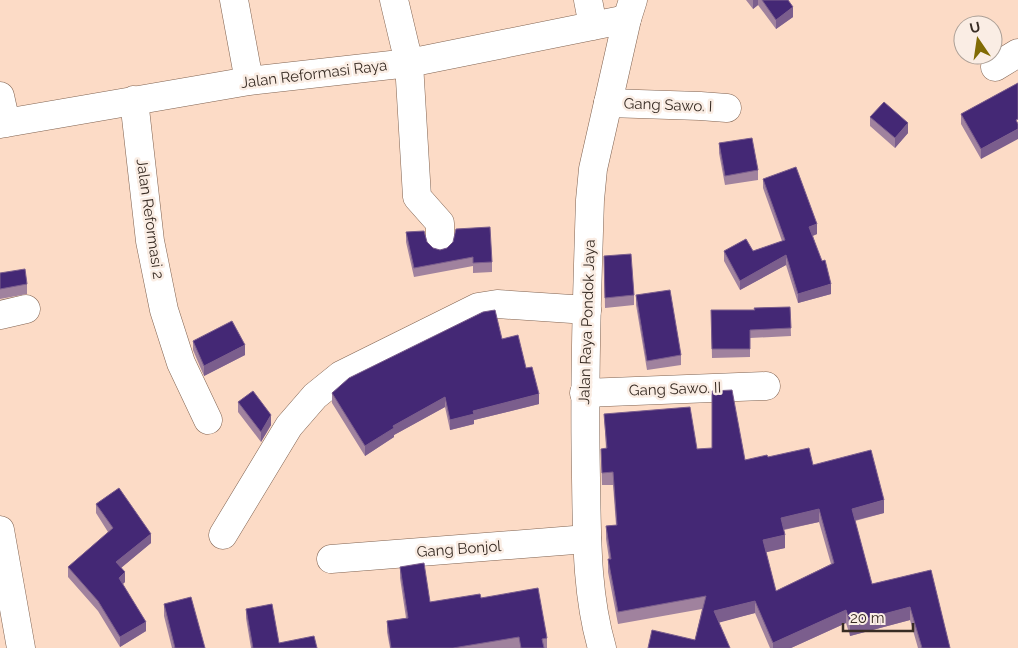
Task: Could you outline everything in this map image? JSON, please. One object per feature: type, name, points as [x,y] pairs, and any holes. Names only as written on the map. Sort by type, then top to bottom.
[{"type":"street","points":[[234,0],[249,81]]},
{"type":"street","points":[[394,0],[409,63],[417,197],[440,223],[440,244]]},
{"type":"street","points":[[588,0],[593,26]]},
{"type":"street","name":"Jalan Reformasi Raya","points":[[3,124],[249,81],[409,63],[593,26],[631,8]]},
{"type":"street","name":"Jalan Raya Pondok Jaya","points":[[602,648],[594,607],[587,540],[584,393],[591,192],[608,103],[631,8]]},
{"type":"street","points":[[0,96],[3,124]]},
{"type":"street","name":"Jalan Reformasi 2","points":[[134,100],[150,241],[164,310],[181,364],[208,420]]},
{"type":"street","name":"Gang Sawo. I","points":[[608,103],[727,108]]},
{"type":"street","points":[[224,535],[290,426],[315,396],[341,375],[478,307],[497,304],[587,310]]},
{"type":"street","points":[[0,315],[26,309]]},
{"type":"street","name":"Gang Sawo. II","points":[[584,393],[766,386]]},
{"type":"street","points":[[0,530],[21,648]]},
{"type":"street","name":"Gang Bonjol","points":[[331,559],[587,540]]},
{"type":"building","points":[[762,0],[788,0],[793,7],[776,20]]},
{"type":"building","points":[[1018,83],[1018,119],[1016,120],[1018,129],[981,149],[961,114]]},
{"type":"building","points":[[884,102],[908,123],[895,138],[870,117]]},
{"type":"building","points":[[752,138],[758,170],[725,176],[719,143]]},
{"type":"building","points":[[796,167],[817,224],[809,227],[822,261],[825,260],[831,284],[798,294],[786,255],[740,281],[724,251],[746,239],[753,251],[785,240],[763,179]]},
{"type":"building","points":[[490,227],[492,262],[473,263],[473,257],[414,268],[406,232],[424,231],[427,242],[433,248],[440,250],[447,248],[453,242],[456,229]]},
{"type":"building","points":[[631,254],[634,295],[605,298],[604,256]]},
{"type":"building","points":[[25,269],[27,284],[0,289],[0,273]]},
{"type":"building","points":[[670,290],[681,355],[647,361],[636,295]]},
{"type":"building","points":[[790,307],[791,328],[750,330],[750,349],[712,349],[711,310],[755,310],[754,308]]},
{"type":"building","points":[[495,310],[502,339],[518,335],[526,368],[532,367],[539,394],[473,411],[474,414],[450,420],[445,397],[393,426],[394,428],[365,446],[332,393],[349,378],[483,312]]},
{"type":"building","points":[[232,321],[245,345],[204,366],[193,341]]},
{"type":"building","points":[[732,390],[745,460],[809,448],[813,465],[871,450],[884,500],[852,509],[872,584],[931,570],[950,648],[922,648],[910,607],[850,623],[846,610],[773,643],[755,601],[714,611],[730,648],[648,648],[652,630],[695,640],[706,596],[618,612],[608,559],[611,559],[606,526],[617,525],[613,472],[602,473],[601,449],[607,448],[604,414],[690,407],[697,449],[712,448],[712,391]],"holes":[[[819,509],[834,563],[776,591],[763,540],[785,535],[781,518]]]},
{"type":"building","points":[[253,391],[271,415],[261,432],[238,402]]},
{"type":"building","points":[[119,488],[151,534],[116,562],[125,572],[119,578],[146,622],[120,637],[98,601],[68,567],[113,528],[96,504]]},
{"type":"building","points":[[424,563],[430,602],[480,594],[481,598],[538,588],[547,638],[542,639],[544,648],[521,648],[519,637],[453,648],[391,648],[387,621],[408,618],[400,567]]},
{"type":"building","points":[[191,597],[205,648],[175,648],[164,604]]},
{"type":"building","points":[[272,604],[279,643],[314,636],[317,648],[253,648],[246,609]]}]
